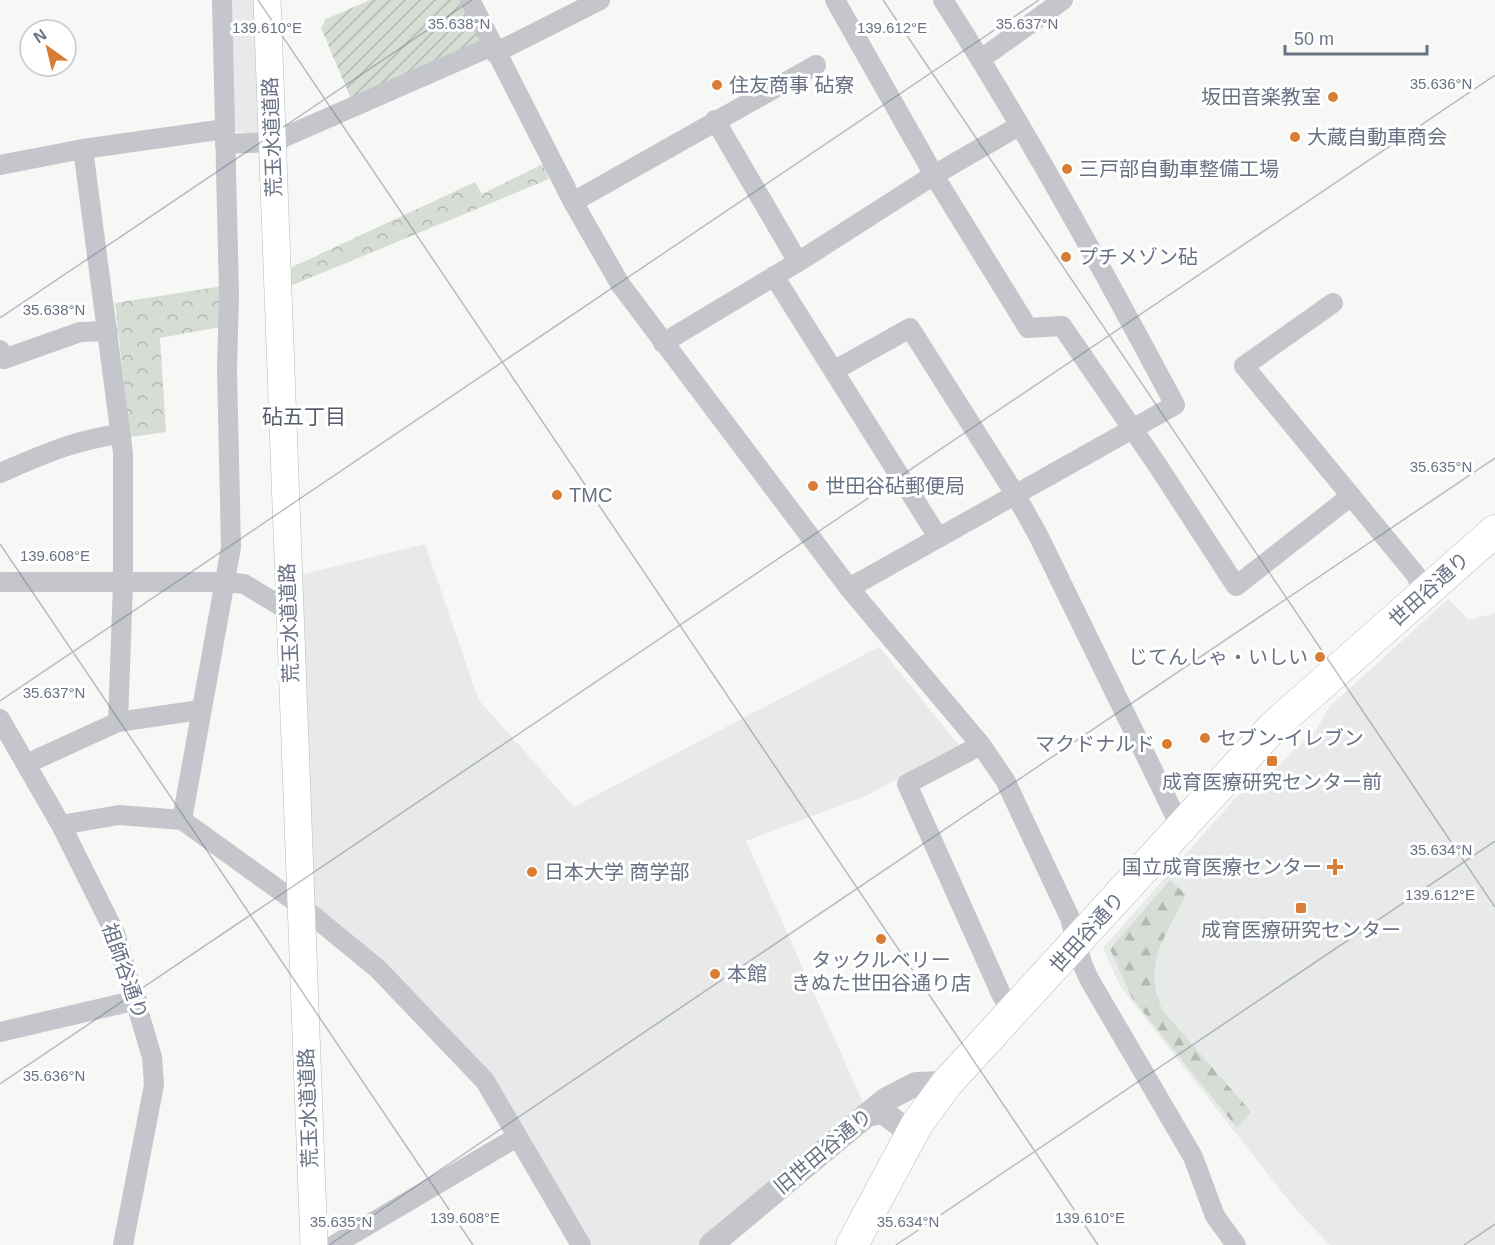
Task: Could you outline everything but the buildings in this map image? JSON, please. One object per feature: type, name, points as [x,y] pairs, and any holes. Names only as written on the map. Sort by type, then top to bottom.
[{"type":"main road","name":"荒玉水道道路","points":[[267,0],[314,1245]]},
{"type":"main road","name":"世田谷通り","points":[[852,1245],[904,1145],[947,1083],[1274,727],[1495,531]]},
{"type":"street","points":[[182,820],[231,547],[231,463],[227,370],[229,294],[222,0]]},
{"type":"street","points":[[470,0],[573,202],[620,284],[849,588],[981,744],[1005,780],[1070,918],[1082,963],[1103,1006],[1193,1157],[1215,1216],[1236,1245]]},
{"type":"street","points":[[0,165],[84,149],[225,137],[273,142],[493,49],[600,0]]},
{"type":"street","points":[[835,0],[934,175],[1028,328],[1062,326],[1236,586],[1351,496]]},
{"type":"street","points":[[849,588],[1175,405],[1092,249],[981,59],[943,0]]},
{"type":"street","points":[[981,59],[1063,0]]},
{"type":"street","points":[[573,202],[816,65]]},
{"type":"street","points":[[715,120],[798,262]]},
{"type":"street","points":[[663,343],[798,262],[934,175],[1019,126]]},
{"type":"street","points":[[84,149],[123,453],[123,584],[118,722]]},
{"type":"street","points":[[774,276],[938,537]]},
{"type":"street","points":[[1333,303],[1244,366],[1416,575],[1424,594]]},
{"type":"street","points":[[835,370],[910,328],[1015,494],[1181,828]]},
{"type":"street","points":[[0,350],[4,359],[80,332],[108,331]]},
{"type":"street","points":[[0,473],[61,446],[89,438],[120,435]]},
{"type":"street","points":[[0,582],[123,584],[226,582],[244,584],[289,611]]},
{"type":"street","points":[[26,764],[118,722],[200,710]]},
{"type":"street","name":"祖師谷通り","points":[[0,720],[61,825],[115,933],[137,1000],[152,1057],[154,1085],[123,1245]]},
{"type":"street","points":[[981,744],[907,784],[1002,996],[1015,1011]]},
{"type":"street","points":[[61,825],[119,815],[182,820],[300,905],[378,969],[416,1006],[484,1081],[581,1245]]},
{"type":"street","points":[[0,1032],[137,1000]]},
{"type":"street","name":"旧世田谷通り","points":[[711,1245],[866,1114],[902,1090],[916,1084],[947,1083]]},
{"type":"street","points":[[866,1114],[883,1112],[897,1121],[904,1128],[904,1145]]},
{"type":"street","points":[[334,1245],[517,1137]]},
{"type":"shaded area","points":[[226,0],[260,0],[268,136],[233,131]]},
{"type":"shaded area","name":"日本大学 商学部","points":[[425,544],[478,699],[574,807],[879,647],[959,745],[868,795],[746,841],[864,1105],[698,1245],[589,1245],[491,1079],[440,1019],[352,936],[305,902],[300,575]]},
{"type":"shaded area","name":"国立成育医療センター","points":[[1448,599],[1469,620],[1495,613],[1495,1245],[1330,1245],[1297,1211],[1120,986],[1103,948],[1246,786],[1275,769],[1317,729],[1329,707]]},
{"type":"green space","points":[[370,0],[463,0],[483,40],[352,101],[321,28],[326,19]]},
{"type":"green space","points":[[543,164],[549,179],[288,287],[288,269],[475,182],[482,194]]},
{"type":"green space","points":[[223,286],[221,327],[160,338],[166,432],[130,437],[115,303]]},
{"type":"green space","points":[[1170,880],[1186,895],[1159,951],[1154,979],[1157,994],[1163,1011],[1251,1112],[1237,1128],[1132,998],[1110,949]]},
{"type":"place","name":"住友商事 砧寮","points":[[717,85]]},
{"type":"place","name":"坂田音楽教室","points":[[1333,97]]},
{"type":"place","name":"大蔵自動車商会","points":[[1295,137]]},
{"type":"place","name":"三戸部自動車整備工場","points":[[1067,169]]},
{"type":"place","name":"プチメゾン砧","points":[[1066,257]]},
{"type":"place","name":"世田谷砧郵便局","points":[[813,486]]},
{"type":"place","name":"TMC","points":[[557,495]]},
{"type":"place","name":"じてんしゃ・いしい","points":[[1320,657]]},
{"type":"place","name":"セブン-イレブン","points":[[1205,738]]},
{"type":"place","name":"マクドナルド","points":[[1167,744]]},
{"type":"place","name":"成育医療研究センター前","points":[[1272,761]]},
{"type":"place","name":"国立成育医療センター","points":[[1335,867]]},
{"type":"place","name":"日本大学 商学部","points":[[532,872]]},
{"type":"place","name":"成育医療研究センター","points":[[1301,908]]},
{"type":"place","name":"タックルベリー きぬた世田谷通り店","points":[[881,939]]},
{"type":"place","name":"本館","points":[[715,974]]},
{"type":"district","name":"砧五丁目","points":[[304,416]]}]
